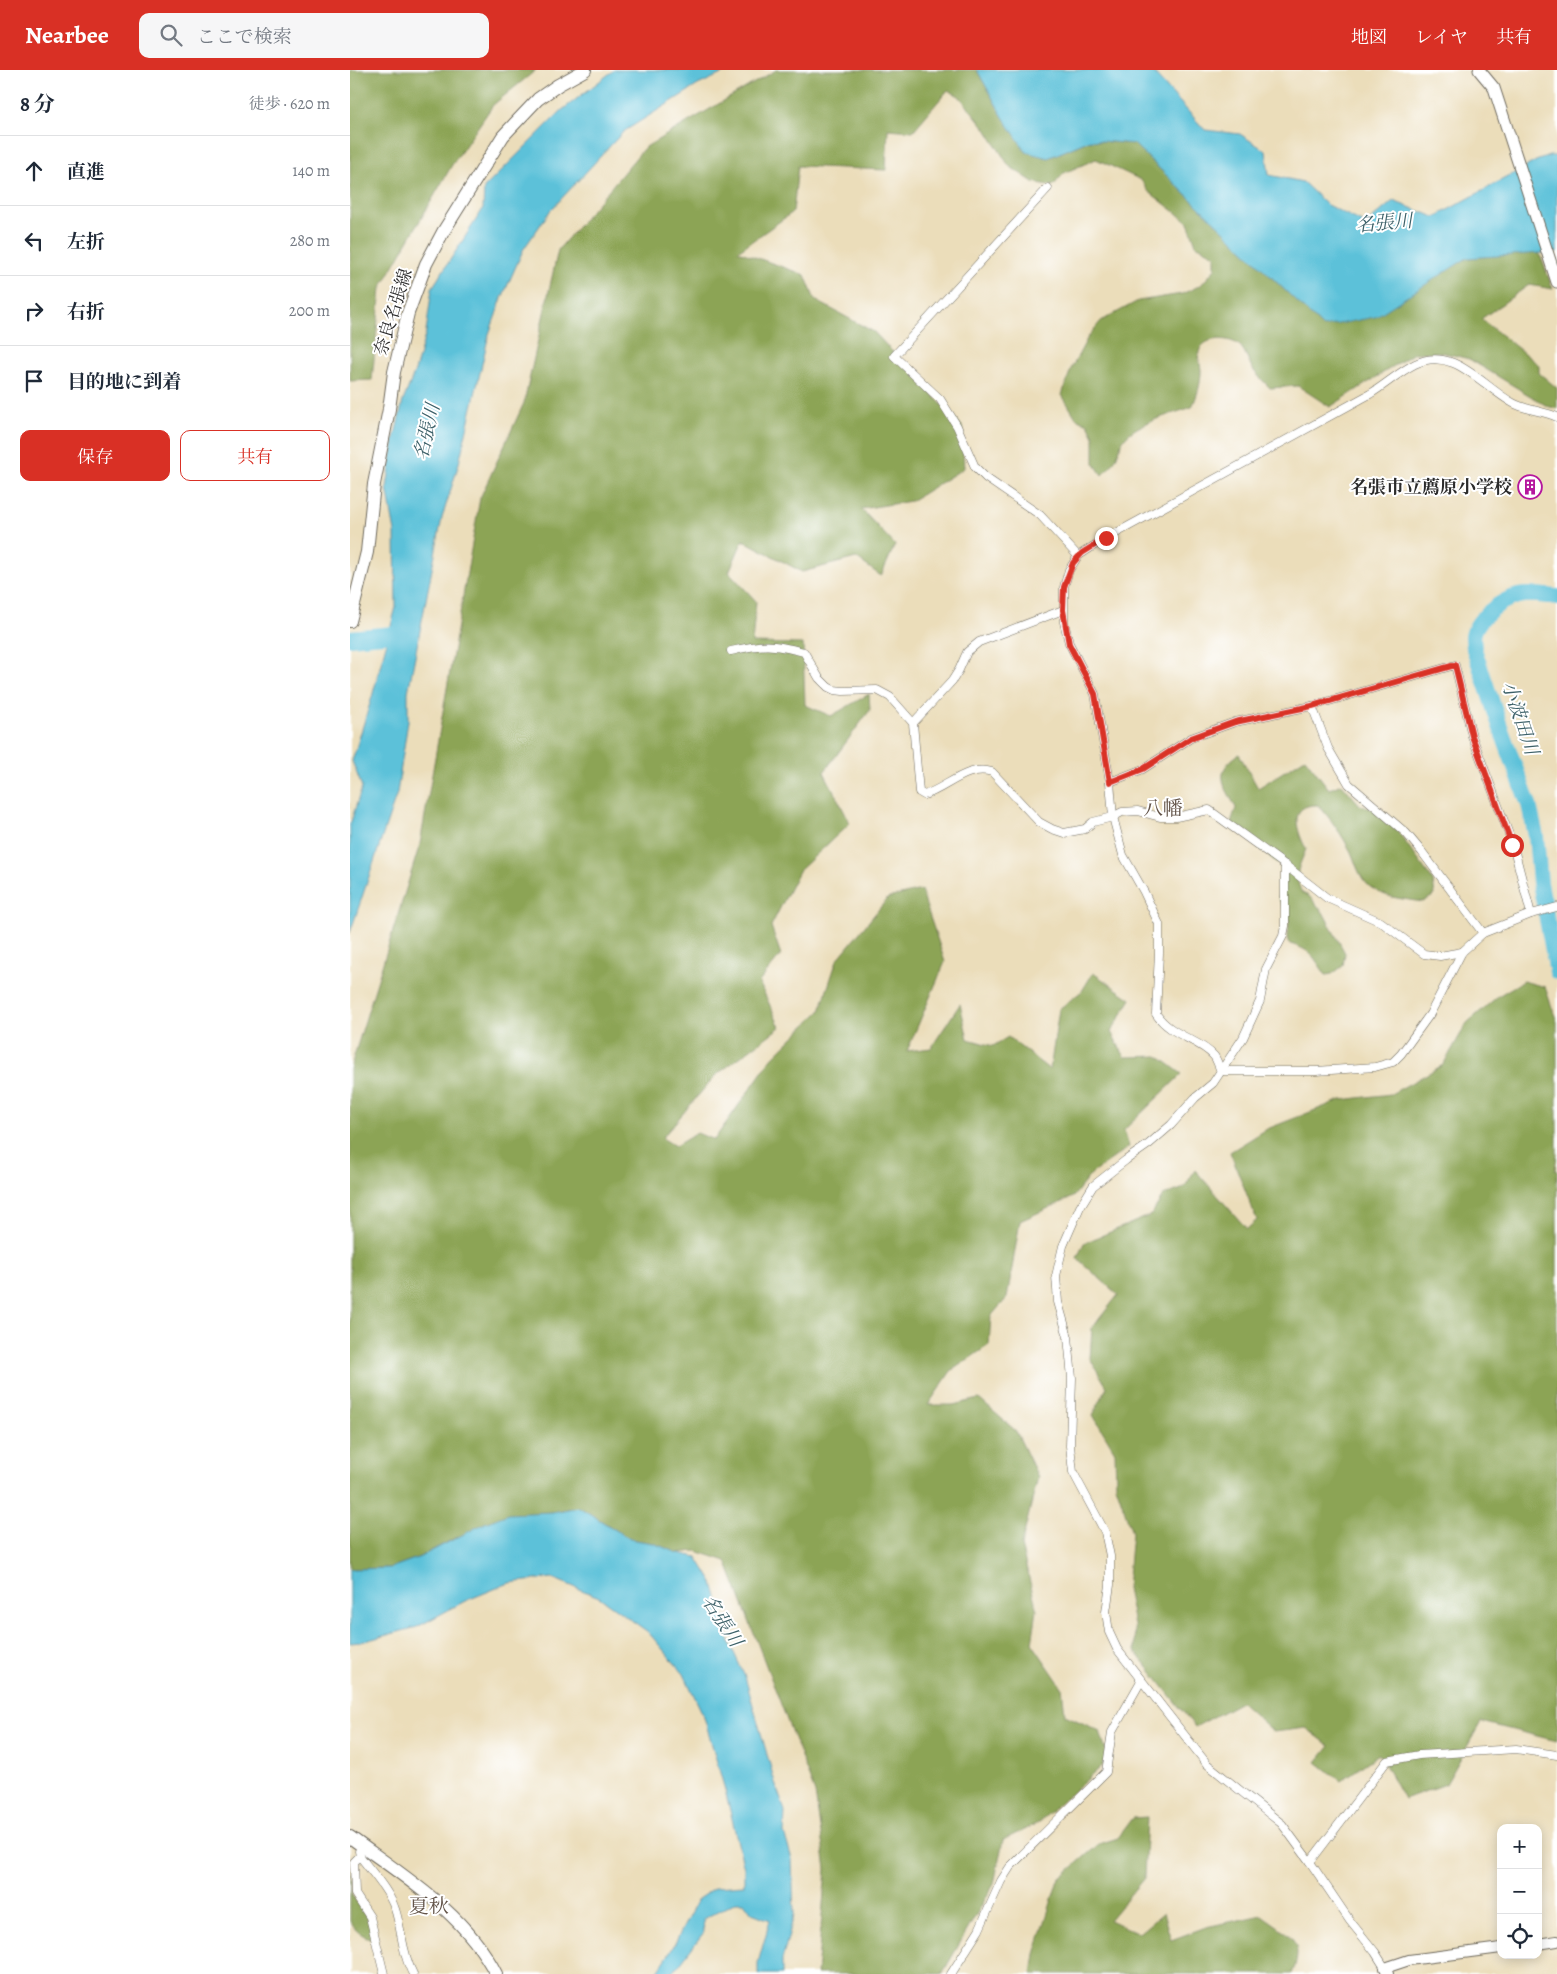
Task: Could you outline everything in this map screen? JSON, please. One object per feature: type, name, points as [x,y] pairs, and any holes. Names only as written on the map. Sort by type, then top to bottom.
[{"type":"main road","name":"奈良名張線","points":[[350,621],[367,552],[374,484],[389,409],[394,372],[408,313],[426,264],[443,232],[503,136],[538,99],[584,70]]},
{"type":"main road","points":[[1479,70],[1494,88],[1556,279]]},
{"type":"main road","points":[[350,1838],[361,1852],[451,1914],[477,1942],[496,1974]]},
{"type":"street","points":[[1048,188],[894,356],[940,399],[957,426],[975,467],[986,478],[1040,515],[1078,556]]},
{"type":"street","points":[[1221,1071],[1214,1056],[1161,1022],[1156,1014],[1159,953],[1158,924],[1144,892],[1123,855],[1113,817],[1110,782],[1095,694],[1069,644],[1063,610],[1064,587],[1073,563],[1078,556],[1098,543],[1370,394],[1412,366],[1427,360],[1438,358],[1453,362],[1514,403],[1557,418]]},
{"type":"street","points":[[913,723],[952,681],[967,652],[979,642],[1063,610]]},
{"type":"street","points":[[730,651],[755,645],[774,644],[804,652],[819,678],[828,687],[843,691],[877,690],[890,697],[913,723],[919,792],[924,795],[970,772],[982,769],[992,772],[1038,822],[1052,829],[1064,832],[1075,832],[1085,829],[1093,822],[1113,817],[1122,812],[1138,811],[1160,817],[1176,817],[1209,810],[1327,898],[1381,922],[1424,954],[1440,956],[1462,952]]},
{"type":"street","points":[[1110,782],[1143,769],[1191,738],[1235,722],[1312,706],[1455,665],[1472,736],[1512,845],[1532,914]]},
{"type":"street","points":[[1312,706],[1328,748],[1349,784],[1406,833],[1482,933]]},
{"type":"street","points":[[1284,865],[1285,926],[1283,936],[1266,969],[1260,1001],[1243,1038],[1213,1083],[1195,1098],[1171,1125],[1093,1186],[1080,1207],[1063,1246],[1056,1276],[1058,1302],[1068,1337],[1072,1378],[1070,1446],[1073,1472],[1104,1532],[1110,1556],[1110,1586],[1106,1612],[1109,1632],[1117,1649],[1207,1764],[1282,1824],[1350,1922],[1375,1952],[1386,1971],[1409,1960],[1497,1949]]},
{"type":"street","points":[[1221,1071],[1316,1071],[1375,1067],[1393,1062],[1430,1014],[1462,952],[1482,933],[1532,914],[1557,907]]},
{"type":"street","points":[[951,1974],[979,1930],[1001,1881],[1010,1867],[1106,1772],[1112,1732],[1141,1681]]},
{"type":"street","points":[[1310,1862],[1387,1761],[1419,1754],[1516,1748],[1557,1755]]},
{"type":"street","points":[[384,1974],[370,1917],[356,1894],[354,1862],[361,1852],[394,1906],[412,1974]]},
{"type":"street","points":[[1542,1943],[1557,1941]]},
{"type":"green space","points":[[350,70],[536,70],[493,105],[452,165],[381,288],[372,380],[350,381]]},
{"type":"green space","points":[[776,70],[977,70],[1003,117],[1048,158],[1090,140],[1134,144],[1323,327],[1467,258],[1539,252],[1553,289],[1529,285],[1481,319],[1539,365],[1539,373],[1557,388],[1557,409],[1547,406],[1469,359],[1441,352],[1414,353],[1330,407],[1298,386],[1270,388],[1254,371],[1239,345],[1229,340],[1216,340],[1205,343],[1199,352],[1200,381],[1192,407],[1153,420],[1134,430],[1122,442],[1112,465],[1102,475],[1094,463],[1094,436],[1088,424],[1076,418],[1062,395],[1071,369],[1088,337],[1101,321],[1138,301],[1182,294],[1201,285],[1215,269],[1215,255],[1196,245],[1188,222],[1148,191],[1141,180],[1096,159],[1064,173],[1053,186],[1033,182],[1009,166],[986,129],[959,96],[948,90],[913,131],[888,129],[886,170],[798,166],[793,212],[738,251],[805,275],[815,300],[874,332],[962,426],[964,468],[911,501],[861,509],[895,545],[881,576],[856,558],[802,572],[743,540],[729,572],[756,601],[752,643],[803,644],[805,705],[831,716],[869,694],[870,710],[824,772],[850,823],[799,871],[771,926],[781,955],[759,982],[780,1027],[715,1076],[662,1138],[675,1146],[697,1133],[714,1140],[772,1058],[820,1011],[837,960],[888,898],[921,890],[945,962],[907,1051],[931,1048],[960,1004],[968,1039],[993,1046],[1008,1037],[1050,1070],[1059,1009],[1082,991],[1093,973],[1131,999],[1111,1032],[1125,1057],[1158,1056],[1182,1074],[1124,1130],[1129,1147],[1091,1174],[1073,1197],[1020,1221],[1007,1298],[991,1316],[989,1345],[951,1371],[928,1405],[953,1405],[979,1399],[1016,1431],[1038,1477],[1021,1546],[1037,1610],[1032,1643],[1062,1687],[1065,1715],[1100,1731],[1109,1760],[1038,1823],[1003,1840],[994,1884],[942,1974],[817,1974],[826,1869],[815,1793],[726,1561],[696,1551],[678,1553],[653,1543],[630,1539],[579,1507],[552,1512],[455,1538],[420,1557],[390,1568],[350,1569],[350,1069],[420,844],[480,498],[524,403],[558,250],[644,148]]},
{"type":"green space","points":[[1239,754],[1258,788],[1305,758],[1329,789],[1342,784],[1360,805],[1378,811],[1394,826],[1433,881],[1435,895],[1423,902],[1392,897],[1370,887],[1362,878],[1344,839],[1318,805],[1302,809],[1298,814],[1297,820],[1306,849],[1297,876],[1299,886],[1302,893],[1309,896],[1323,912],[1345,953],[1343,966],[1332,974],[1326,975],[1308,952],[1290,944],[1288,938],[1289,917],[1279,899],[1279,892],[1287,872],[1231,822],[1236,808],[1225,785],[1223,773],[1225,767]]},
{"type":"green space","points":[[1523,981],[1545,987],[1557,1022],[1557,1154],[1555,1170],[1557,1171],[1557,1741],[1481,1722],[1446,1784],[1404,1799],[1379,1754],[1341,1781],[1317,1762],[1330,1746],[1306,1728],[1274,1732],[1241,1702],[1195,1727],[1135,1651],[1134,1625],[1127,1588],[1132,1533],[1116,1485],[1115,1452],[1093,1415],[1107,1387],[1090,1359],[1092,1328],[1118,1295],[1077,1258],[1084,1243],[1151,1215],[1163,1196],[1184,1188],[1195,1170],[1247,1229],[1257,1220],[1230,1152],[1267,1129],[1341,1100],[1391,1094],[1443,1065],[1467,1023],[1498,996]]},
{"type":"green space","points":[[1147,1817],[1144,1878],[1109,1920],[1139,1933],[1163,1913],[1171,1940],[1206,1927],[1262,1915],[1292,1939],[1297,1953],[1292,1974],[1032,1974],[1035,1954],[1058,1880],[1099,1844],[1118,1838],[1133,1818]]},
{"type":"green space","points":[[350,1865],[352,1895],[368,1918],[374,1939],[360,1933],[350,1921]]},
{"type":"water","name":"名張川","points":[[614,70],[730,70],[698,85],[623,132],[550,211],[523,250],[489,334],[459,463],[442,518],[408,692],[408,721],[397,793],[350,933],[350,825],[362,787],[352,761],[372,697],[396,607],[395,532],[387,488],[394,439],[403,401],[415,371],[426,332],[432,288],[483,209],[484,188],[561,111]]},
{"type":"water","name":"名張川","points":[[977,70],[1151,70],[1205,130],[1240,134],[1266,151],[1269,175],[1303,182],[1327,205],[1366,224],[1393,201],[1435,217],[1536,161],[1549,156],[1557,156],[1557,252],[1467,258],[1375,317],[1323,327],[1134,144],[1090,140],[1048,158],[1026,152],[1003,117]]},
{"type":"water","name":"名張川","points":[[579,1507],[630,1539],[653,1543],[678,1553],[697,1557],[713,1583],[731,1646],[745,1677],[785,1811],[784,1833],[792,1859],[794,1915],[782,1960],[782,1974],[758,1974],[758,1963],[770,1920],[752,1913],[744,1902],[736,1902],[703,1919],[704,1932],[672,1974],[656,1974],[671,1951],[698,1899],[716,1887],[744,1885],[744,1868],[725,1790],[704,1717],[684,1674],[648,1632],[599,1597],[552,1578],[509,1583],[465,1601],[417,1627],[361,1642],[350,1643],[350,1569],[390,1568],[420,1557],[485,1523],[508,1514],[552,1512]]},
{"type":"waterway","name":"小波田川","points":[[1557,597],[1523,595],[1511,598],[1497,606],[1484,617],[1478,624],[1473,637],[1474,649],[1529,805],[1536,836],[1540,883],[1557,972]]},
{"type":"waterway","points":[[350,638],[405,633]]},
{"type":"place","name":"名張市立薦原小学校","points":[[1530,487]]},
{"type":"district","name":"八幡","points":[[1163,808]]},
{"type":"district","name":"夏秋","points":[[429,1906]]},
{"type":"route","points":[[1106,538],[1078,556],[1073,563],[1064,587],[1063,610],[1069,644],[1095,694],[1110,782],[1143,769],[1191,738],[1235,722],[1312,706],[1455,665],[1472,736],[1512,845]]}]
